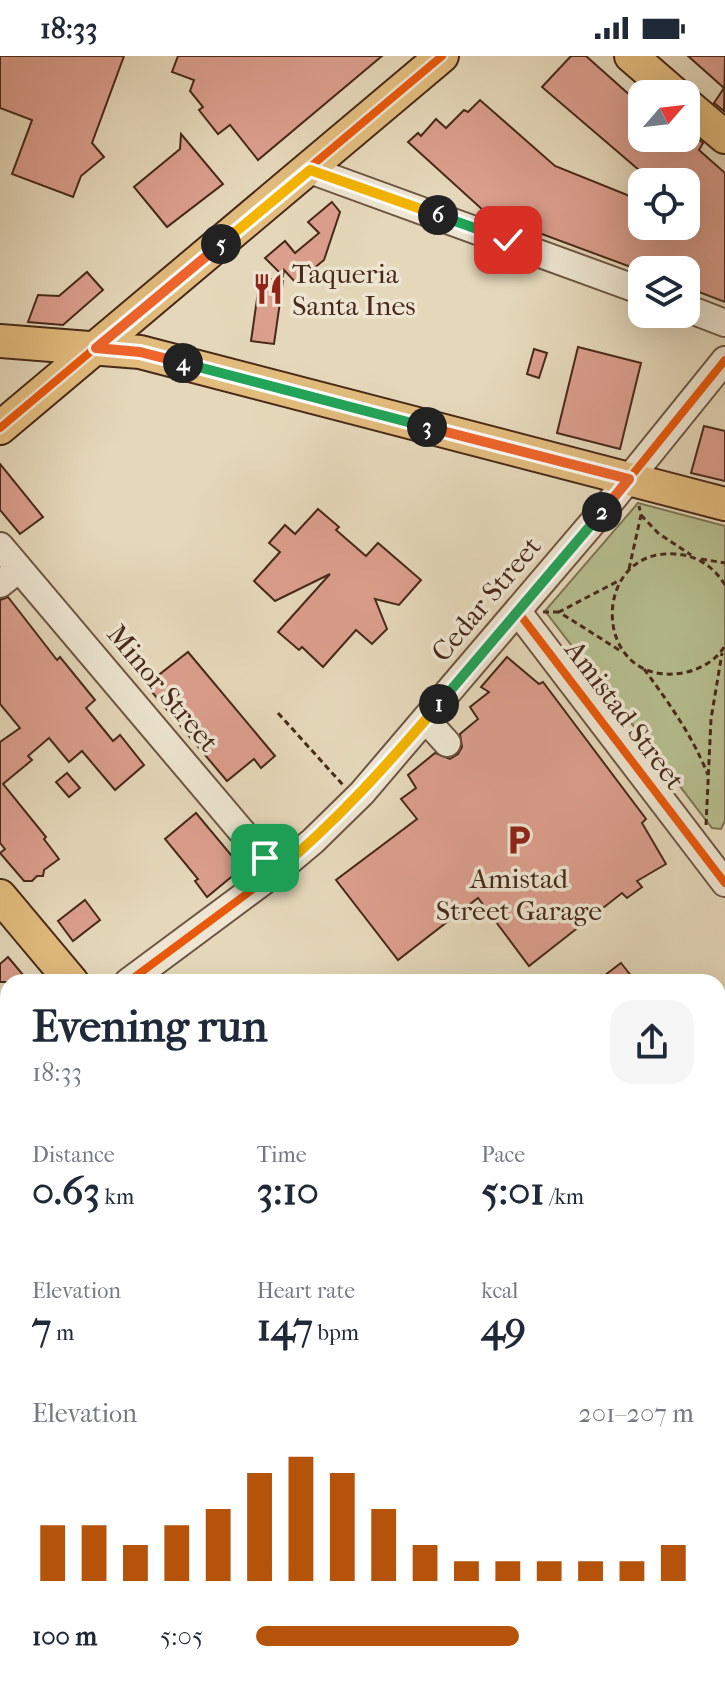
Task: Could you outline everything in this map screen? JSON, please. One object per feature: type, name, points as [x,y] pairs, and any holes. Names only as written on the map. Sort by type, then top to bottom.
[{"type":"main road","points":[[0,428],[442,56]]},
{"type":"main road","points":[[631,56],[659,80]]},
{"type":"main road","points":[[700,116],[725,137]]},
{"type":"main road","points":[[0,341],[140,352],[725,504]]},
{"type":"main road","points":[[0,896],[61,974]]},
{"type":"street","points":[[310,170],[628,286]]},
{"type":"street","points":[[700,313],[725,323]]},
{"type":"street","name":"Cedar Street","points":[[139,974],[276,872],[341,815],[529,612],[629,479],[725,360]]},
{"type":"street","name":"Minor Street","points":[[0,546],[10,577],[276,872]]},
{"type":"street","name":"Amistad Street","points":[[529,612],[725,883]]},
{"type":"street","points":[[426,720],[447,743]]},
{"type":"path","points":[[629,569],[641,515],[658,533],[709,566],[725,585]]},
{"type":"path","points":[[622,652],[612,619],[614,594],[629,569],[657,554],[683,554],[725,563]]},
{"type":"path","points":[[529,612],[559,612],[621,579]]},
{"type":"path","points":[[559,612],[644,669],[696,744],[709,778]]},
{"type":"path","points":[[706,828],[711,719],[725,645]]},
{"type":"path","points":[[644,669],[666,674],[692,671],[722,651]]},
{"type":"path","points":[[278,713],[336,779]]},
{"type":"green space","points":[[638,503],[725,526],[725,821],[721,829],[712,828],[545,611]]},
{"type":"building","points":[[0,56],[124,56],[92,143],[104,157],[81,176],[73,197],[12,174],[32,120],[0,108]]},
{"type":"building","points":[[178,56],[382,56],[258,160],[230,125],[218,134],[199,110],[203,107],[190,91],[194,80],[172,72]]},
{"type":"building","points":[[571,56],[586,56],[628,94],[628,152],[700,151],[725,173],[725,302],[700,292],[700,256],[628,256],[628,266],[520,226],[509,215],[502,223],[483,215],[484,211],[408,142],[418,133],[421,136],[436,119],[446,128],[464,110],[468,112],[480,100],[555,166],[628,195],[628,240],[700,240],[700,168],[637,168],[542,87]]},
{"type":"building","points":[[688,56],[725,56],[724,111],[714,103],[724,88]]},
{"type":"building","points":[[181,134],[223,184],[167,227],[134,187],[180,149]]},
{"type":"building","points":[[332,202],[340,212],[324,260],[296,283],[284,270],[283,276],[265,258],[285,241],[295,253],[319,233],[308,222]]},
{"type":"building","points":[[87,272],[103,290],[63,325],[28,322],[38,295],[59,296]]},
{"type":"building","points":[[260,278],[283,281],[274,344],[251,341]]},
{"type":"building","points":[[578,347],[641,363],[620,449],[557,433]]},
{"type":"building","points":[[534,349],[547,353],[539,378],[527,374]]},
{"type":"building","points":[[704,426],[725,431],[725,481],[691,473]]},
{"type":"building","points":[[0,464],[43,517],[20,534],[0,510]]},
{"type":"building","points":[[318,509],[339,527],[336,530],[366,556],[378,543],[421,580],[399,605],[375,599],[387,629],[372,644],[356,630],[323,667],[302,647],[299,650],[278,632],[330,574],[275,601],[254,581],[280,552],[269,543],[285,525],[295,534]]},
{"type":"building","points":[[8,597],[57,660],[60,657],[95,700],[86,708],[113,741],[120,735],[144,765],[115,790],[82,751],[69,762],[49,738],[28,756],[32,760],[3,784],[46,837],[44,839],[59,859],[44,870],[43,876],[37,876],[32,881],[24,881],[0,853],[5,849],[0,843],[0,742],[20,728],[0,704],[0,600]]},
{"type":"building","points":[[188,652],[275,756],[261,768],[254,759],[227,781],[146,685]]},
{"type":"building","points":[[507,657],[539,684],[543,682],[646,819],[642,823],[666,864],[637,881],[642,887],[627,898],[622,893],[529,966],[478,898],[398,960],[336,880],[417,819],[401,799],[416,788],[408,775],[435,753],[450,759],[458,754],[462,747],[460,734],[478,719],[470,707],[489,692],[481,687]]},
{"type":"building","points":[[67,773],[80,788],[69,797],[56,782]]},
{"type":"building","points":[[196,813],[242,868],[207,897],[195,881],[198,879],[165,839]]},
{"type":"building","points":[[85,900],[100,920],[73,941],[58,921]]},
{"type":"building","points":[[8,957],[22,974],[0,974],[0,964]]},
{"type":"building","points":[[621,963],[630,974],[607,974]]},
{"type":"cycle path","points":[[0,428],[442,56]]},
{"type":"cycle path","points":[[139,974],[276,872],[362,793],[611,501],[725,360]]},
{"type":"cycle path","points":[[518,612],[725,883]]},
{"type":"place","name":"Taqueria Santa Ines","points":[[268,289]]},
{"type":"place","name":"Amistad Street Garage","points":[[519,840]]},
{"type":"route","points":[[265,858],[276,872],[341,815],[629,479],[140,352],[96,348],[310,170],[508,240]]}]
